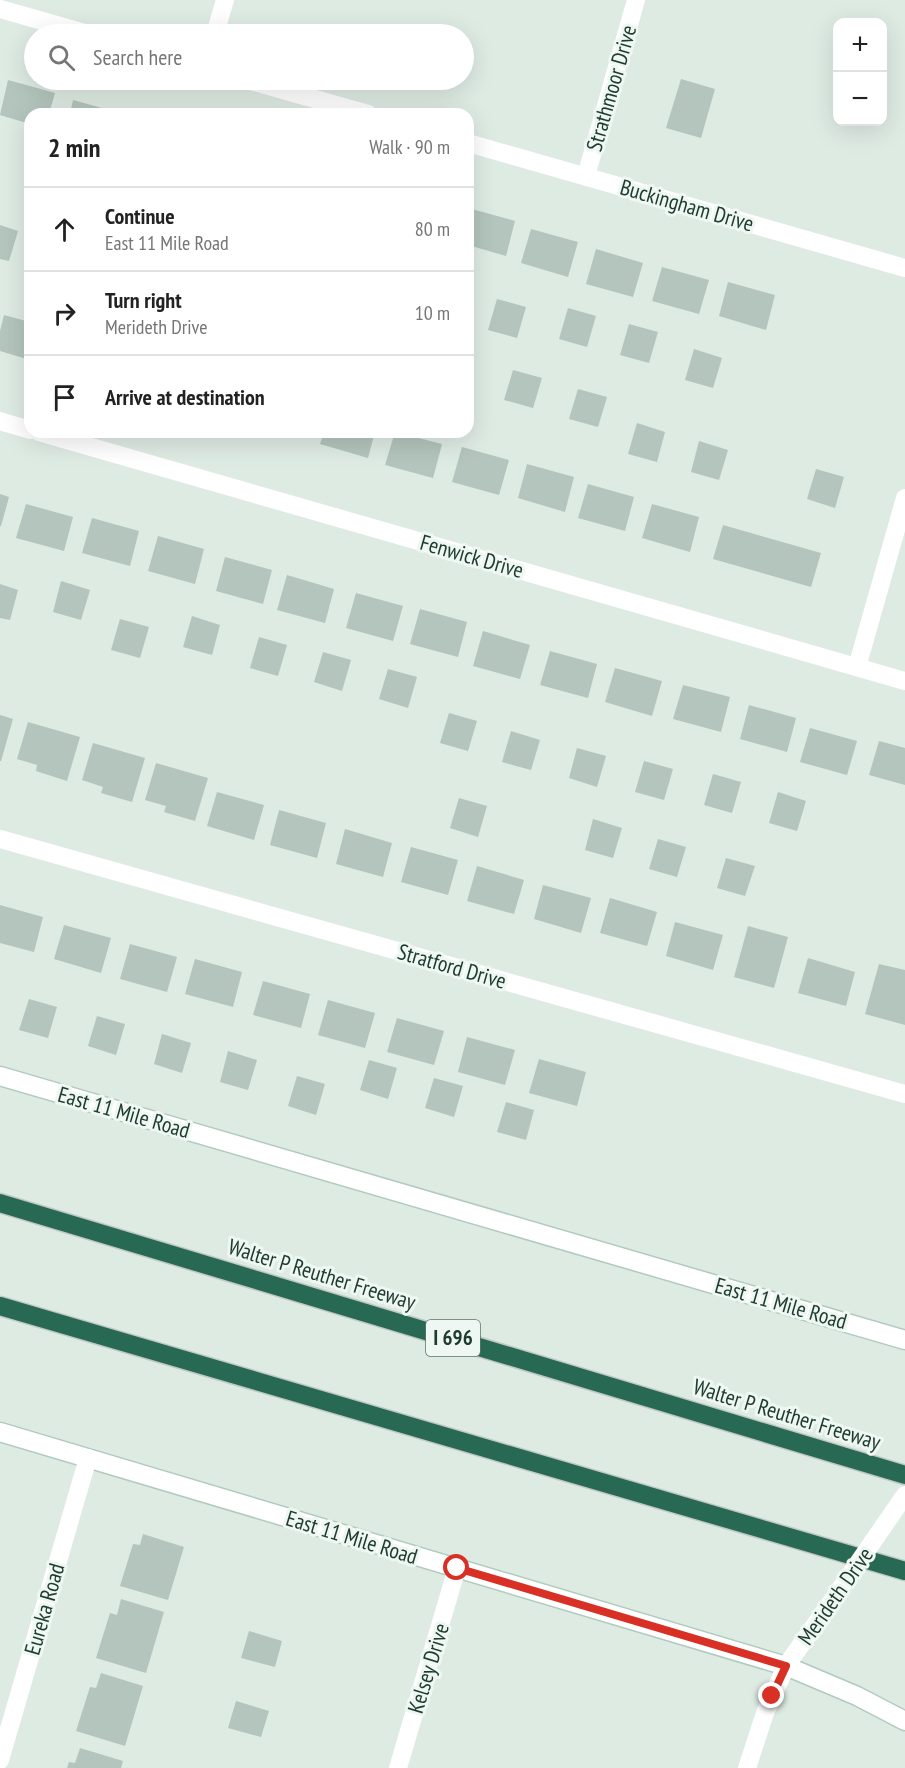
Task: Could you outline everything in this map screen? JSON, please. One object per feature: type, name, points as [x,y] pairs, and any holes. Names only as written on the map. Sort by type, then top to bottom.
[{"type":"highway","name":"Walter P Reuther Freeway","points":[[0,1203],[905,1475]]},
{"type":"highway","points":[[0,1306],[905,1571]]},
{"type":"street","points":[[218,24],[225,0]]},
{"type":"street","name":"Strathmoor Drive","points":[[586,176],[636,0]]},
{"type":"street","points":[[0,9],[53,24]]},
{"type":"street","points":[[283,90],[347,108]]},
{"type":"street","name":"Buckingham Drive","points":[[474,144],[905,268]]},
{"type":"street","points":[[0,421],[24,427]]},
{"type":"street","name":"Fenwick Drive","points":[[60,438],[905,681]]},
{"type":"street","points":[[857,667],[905,498]]},
{"type":"street","name":"Stratford Drive","points":[[0,839],[905,1094]]},
{"type":"street","name":"East 11 Mile Road","points":[[0,1077],[905,1340]]},
{"type":"street","name":"East 11 Mile Road","points":[[0,1432],[786,1666],[857,1696],[905,1720]]},
{"type":"street","name":"Eureka Road","points":[[0,1760],[88,1458]]},
{"type":"street","name":"Merideth Drive","points":[[747,1768],[765,1713],[786,1666],[905,1495]]},
{"type":"street","name":"Kelsey Drive","points":[[398,1768],[457,1568]]},
{"type":"building","points":[[681,79],[715,89],[701,138],[666,128]]},
{"type":"building","points":[[8,80],[24,84],[24,90],[44,90],[55,93],[51,108],[24,108],[24,122],[0,115]]},
{"type":"building","points":[[73,100],[102,108],[71,108]]},
{"type":"building","points":[[474,210],[515,221],[506,256],[474,247]]},
{"type":"building","points":[[0,225],[18,231],[9,261],[0,259]]},
{"type":"building","points":[[531,229],[578,242],[568,277],[521,263]]},
{"type":"building","points":[[596,249],[643,263],[633,297],[586,284]]},
{"type":"building","points":[[662,267],[709,280],[699,314],[652,301]]},
{"type":"building","points":[[728,282],[775,295],[766,330],[719,316]]},
{"type":"building","points":[[497,299],[526,307],[517,338],[488,330]]},
{"type":"building","points":[[568,308],[596,316],[587,347],[559,339]]},
{"type":"building","points":[[4,315],[24,320],[24,358],[0,351],[0,331]]},
{"type":"building","points":[[629,324],[658,332],[649,363],[620,355]]},
{"type":"building","points":[[694,349],[722,358],[713,388],[685,380]]},
{"type":"building","points":[[513,370],[542,378],[533,408],[504,400]]},
{"type":"building","points":[[578,389],[607,397],[598,427],[569,419]]},
{"type":"building","points":[[637,423],[665,432],[657,462],[628,454]]},
{"type":"building","points":[[322,438],[373,438],[368,458],[320,444]]},
{"type":"building","points":[[393,438],[418,438],[442,444],[433,478],[385,465]]},
{"type":"building","points":[[699,441],[728,450],[719,480],[691,472]]},
{"type":"building","points":[[462,447],[509,460],[499,495],[452,482]]},
{"type":"building","points":[[527,464],[574,477],[565,512],[518,498]]},
{"type":"building","points":[[816,469],[844,477],[835,508],[807,499]]},
{"type":"building","points":[[588,484],[634,497],[625,531],[578,518]]},
{"type":"building","points":[[0,494],[9,497],[1,526],[0,526]]},
{"type":"building","points":[[26,504],[73,517],[64,551],[16,538]]},
{"type":"building","points":[[652,504],[699,517],[690,552],[642,538]]},
{"type":"building","points":[[92,518],[139,531],[130,566],[82,553]]},
{"type":"building","points":[[723,525],[821,553],[811,587],[713,559]]},
{"type":"building","points":[[158,536],[204,549],[195,584],[148,571]]},
{"type":"building","points":[[225,557],[272,570],[263,604],[216,591]]},
{"type":"building","points":[[287,575],[334,589],[325,623],[277,610]]},
{"type":"building","points":[[61,581],[90,590],[81,620],[53,612]]},
{"type":"building","points":[[0,584],[18,590],[10,620],[0,618]]},
{"type":"building","points":[[356,593],[403,606],[393,641],[346,628]]},
{"type":"building","points":[[420,609],[467,622],[458,657],[410,644]]},
{"type":"building","points":[[192,616],[220,625],[212,655],[183,647]]},
{"type":"building","points":[[120,619],[149,627],[140,658],[111,650]]},
{"type":"building","points":[[483,631],[530,645],[520,679],[473,666]]},
{"type":"building","points":[[259,637],[287,645],[278,676],[250,668]]},
{"type":"building","points":[[550,651],[597,664],[588,698],[540,685]]},
{"type":"building","points":[[323,652],[351,660],[342,691],[314,682]]},
{"type":"building","points":[[615,668],[662,681],[652,716],[605,702]]},
{"type":"building","points":[[388,669],[417,677],[408,708],[379,699]]},
{"type":"building","points":[[683,685],[730,697],[721,732],[673,719]]},
{"type":"building","points":[[749,705],[796,718],[787,752],[740,739]]},
{"type":"building","points":[[449,713],[477,721],[468,751],[440,743]]},
{"type":"building","points":[[0,715],[13,719],[1,761],[0,761]]},
{"type":"building","points":[[28,722],[80,737],[67,781],[36,771],[37,765],[17,759]]},
{"type":"building","points":[[810,728],[857,741],[847,775],[800,762]]},
{"type":"building","points":[[511,731],[540,740],[531,770],[502,762]]},
{"type":"building","points":[[879,741],[905,748],[905,785],[869,775]]},
{"type":"building","points":[[93,743],[145,758],[132,802],[101,793],[103,787],[82,780]]},
{"type":"building","points":[[577,748],[606,756],[597,787],[569,778]]},
{"type":"building","points":[[644,761],[673,769],[664,800],[635,792]]},
{"type":"building","points":[[156,763],[208,778],[195,821],[164,812],[166,806],[145,800]]},
{"type":"building","points":[[713,774],[741,782],[732,813],[704,805]]},
{"type":"building","points":[[217,792],[264,805],[254,840],[207,826]]},
{"type":"building","points":[[778,792],[806,801],[797,831],[769,823]]},
{"type":"building","points":[[459,798],[487,806],[478,837],[450,828]]},
{"type":"building","points":[[279,810],[326,823],[317,858],[270,845]]},
{"type":"building","points":[[593,819],[622,828],[613,858],[585,850]]},
{"type":"building","points":[[345,829],[392,843],[383,877],[336,864]]},
{"type":"building","points":[[658,839],[686,847],[677,877],[649,869]]},
{"type":"building","points":[[411,847],[458,860],[448,895],[401,882]]},
{"type":"building","points":[[726,858],[755,866],[745,896],[717,888]]},
{"type":"building","points":[[477,866],[524,880],[514,914],[467,901]]},
{"type":"building","points":[[543,885],[591,898],[581,933],[534,919]]},
{"type":"building","points":[[610,898],[657,912],[647,946],[600,933]]},
{"type":"building","points":[[0,905],[43,917],[34,952],[0,943]]},
{"type":"building","points":[[675,922],[723,935],[713,970],[666,956]]},
{"type":"building","points":[[64,925],[111,938],[101,973],[54,959]]},
{"type":"building","points":[[748,926],[788,937],[774,988],[734,977]]},
{"type":"building","points":[[130,944],[177,957],[167,992],[120,979]]},
{"type":"building","points":[[808,958],[855,972],[846,1006],[798,993]]},
{"type":"building","points":[[195,959],[242,972],[233,1007],[185,994]]},
{"type":"building","points":[[879,964],[905,970],[905,1025],[865,1014]]},
{"type":"building","points":[[263,981],[310,994],[301,1028],[253,1015]]},
{"type":"building","points":[[29,999],[57,1007],[48,1038],[19,1030]]},
{"type":"building","points":[[328,1000],[375,1013],[365,1048],[318,1035]]},
{"type":"building","points":[[97,1016],[125,1024],[116,1055],[88,1046]]},
{"type":"building","points":[[397,1018],[444,1031],[434,1065],[387,1052]]},
{"type":"building","points":[[162,1034],[191,1043],[182,1073],[154,1064]]},
{"type":"building","points":[[467,1037],[515,1050],[505,1085],[458,1072]]},
{"type":"building","points":[[228,1051],[257,1060],[248,1090],[220,1082]]},
{"type":"building","points":[[539,1059],[586,1072],[577,1106],[529,1093]]},
{"type":"building","points":[[369,1060],[397,1068],[388,1099],[360,1090]]},
{"type":"building","points":[[297,1076],[325,1084],[316,1115],[288,1106]]},
{"type":"building","points":[[434,1078],[463,1086],[454,1117],[425,1108]]},
{"type":"building","points":[[506,1102],[534,1110],[526,1140],[497,1132]]},
{"type":"building","points":[[143,1534],[184,1547],[168,1600],[120,1586],[133,1544],[140,1545]]},
{"type":"building","points":[[121,1599],[164,1612],[146,1673],[96,1658],[110,1613],[117,1615]]},
{"type":"building","points":[[249,1631],[282,1641],[275,1667],[241,1658]]},
{"type":"building","points":[[101,1673],[143,1686],[125,1746],[76,1731],[90,1687],[96,1688]]},
{"type":"building","points":[[236,1701],[269,1711],[261,1737],[228,1728]]},
{"type":"building","points":[[80,1748],[123,1761],[121,1768],[67,1768],[69,1762],[75,1763]]},
{"type":"route","points":[[457,1568],[786,1666],[772,1696]]}]
